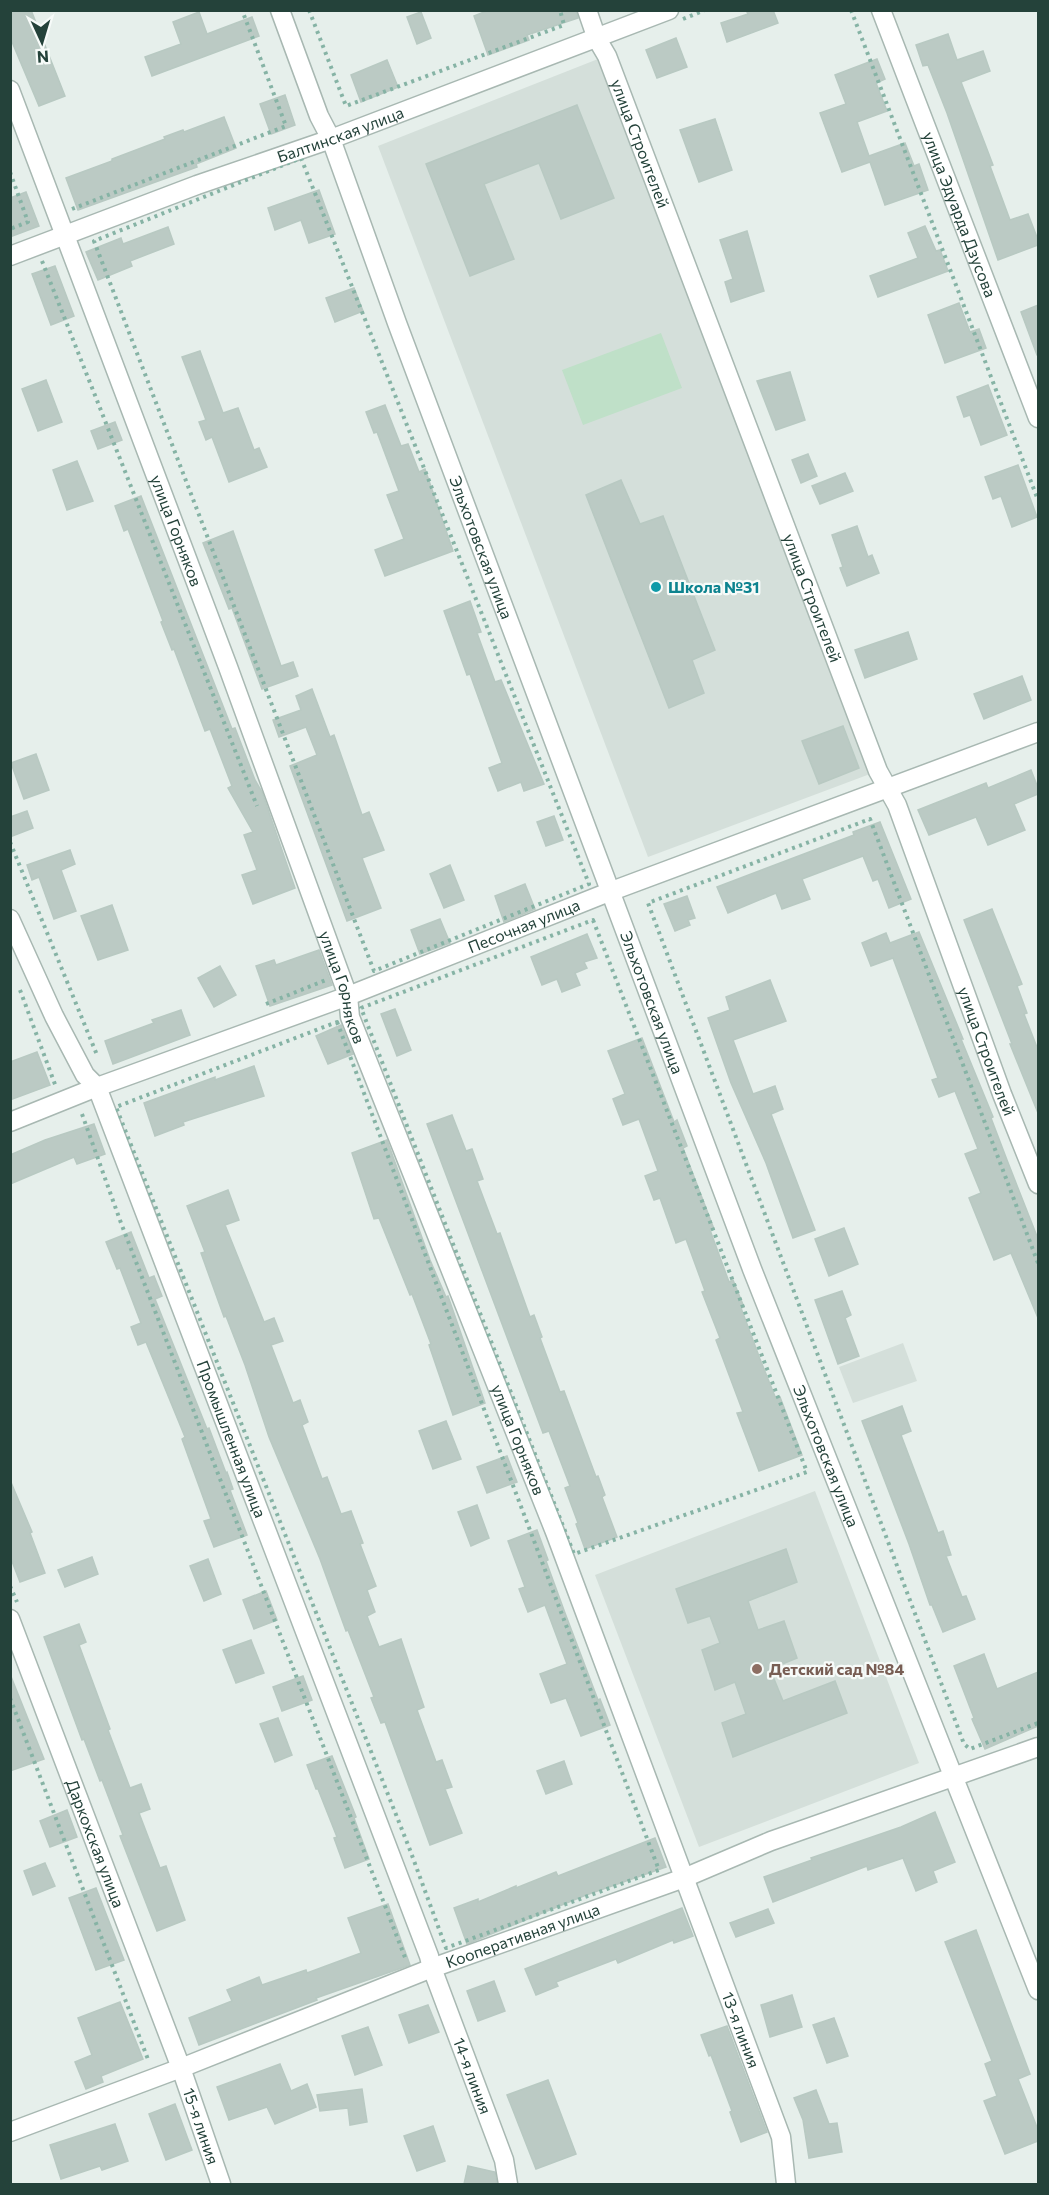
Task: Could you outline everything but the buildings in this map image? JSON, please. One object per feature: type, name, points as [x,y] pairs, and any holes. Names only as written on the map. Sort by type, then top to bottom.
[{"type":"street","name":"Эльхотовская улица","points":[[280,10],[319,116],[331,139],[396,323],[752,1269],[1038,1990]]},
{"type":"street","name":"улица Строителей","points":[[587,10],[653,174],[886,788],[897,805],[1002,1094],[1038,1184]]},
{"type":"street","name":"Балтинская улица","points":[[10,256],[197,185],[331,139],[669,10]]},
{"type":"street","name":"улица Эдуарда Дзусова","points":[[881,10],[1038,418]]},
{"type":"street","name":"улица Горняков","points":[[10,90],[354,1002],[350,1017],[555,1532],[684,1878]]},
{"type":"street","name":"Песочная улица","points":[[10,1122],[97,1087],[354,1002],[609,892],[1038,732]]},
{"type":"street","name":"Промышленная улица","points":[[10,919],[54,1016],[85,1075],[97,1087],[432,1968]]},
{"type":"street","name":"Даркохская улица","points":[[10,1619],[181,2068]]},
{"type":"street","name":"Кооперативная улица","points":[[10,2132],[181,2068],[432,1968],[684,1878],[771,1841],[953,1775],[1038,1747]]},
{"type":"street","name":"13-я линия","points":[[684,1878],[781,2137],[786,2184]]},
{"type":"street","name":"14-я линия","points":[[432,1968],[504,2160],[508,2184]]},
{"type":"street","name":"15-я линия","points":[[181,2068],[221,2184]]},
{"type":"path","points":[[63,212],[286,126],[242,10]]},
{"type":"path","points":[[309,10],[346,106],[564,25],[560,10]]},
{"type":"path","points":[[850,10],[1038,501]]},
{"type":"path","points":[[301,158],[589,884],[374,971],[94,241],[301,158]]},
{"type":"path","points":[[10,172],[28,222],[10,229]]},
{"type":"path","points":[[40,255],[260,813]]},
{"type":"path","points":[[1038,1263],[870,819],[648,903],[964,1744],[970,1749],[1038,1723]]},
{"type":"path","points":[[10,842],[99,1059]]},
{"type":"path","points":[[354,1002],[593,920],[598,931],[807,1472],[574,1554]]},
{"type":"path","points":[[259,1007],[326,980],[321,969]]},
{"type":"path","points":[[18,985],[56,1089],[47,1093]]},
{"type":"path","points":[[485,1934],[446,1948],[410,1850],[116,1107],[337,1022],[659,1870]]},
{"type":"path","points":[[83,1113],[121,1223],[409,1968]]},
{"type":"path","points":[[10,1698],[149,2062]]},
{"type":"shaded area","points":[[598,59],[870,774],[648,857],[378,146]]},
{"type":"shaded area","points":[[903,1343],[917,1381],[853,1403],[839,1367]]},
{"type":"shaded area","name":"Детский сад №84","points":[[815,1491],[919,1763],[699,1847],[595,1575]]},
{"type":"green space","points":[[661,333],[682,388],[583,425],[562,370]]},
{"type":"place","name":"Школа №31","points":[[656,587]]},
{"type":"place","name":"Детский сад №84","points":[[757,1669]]}]
